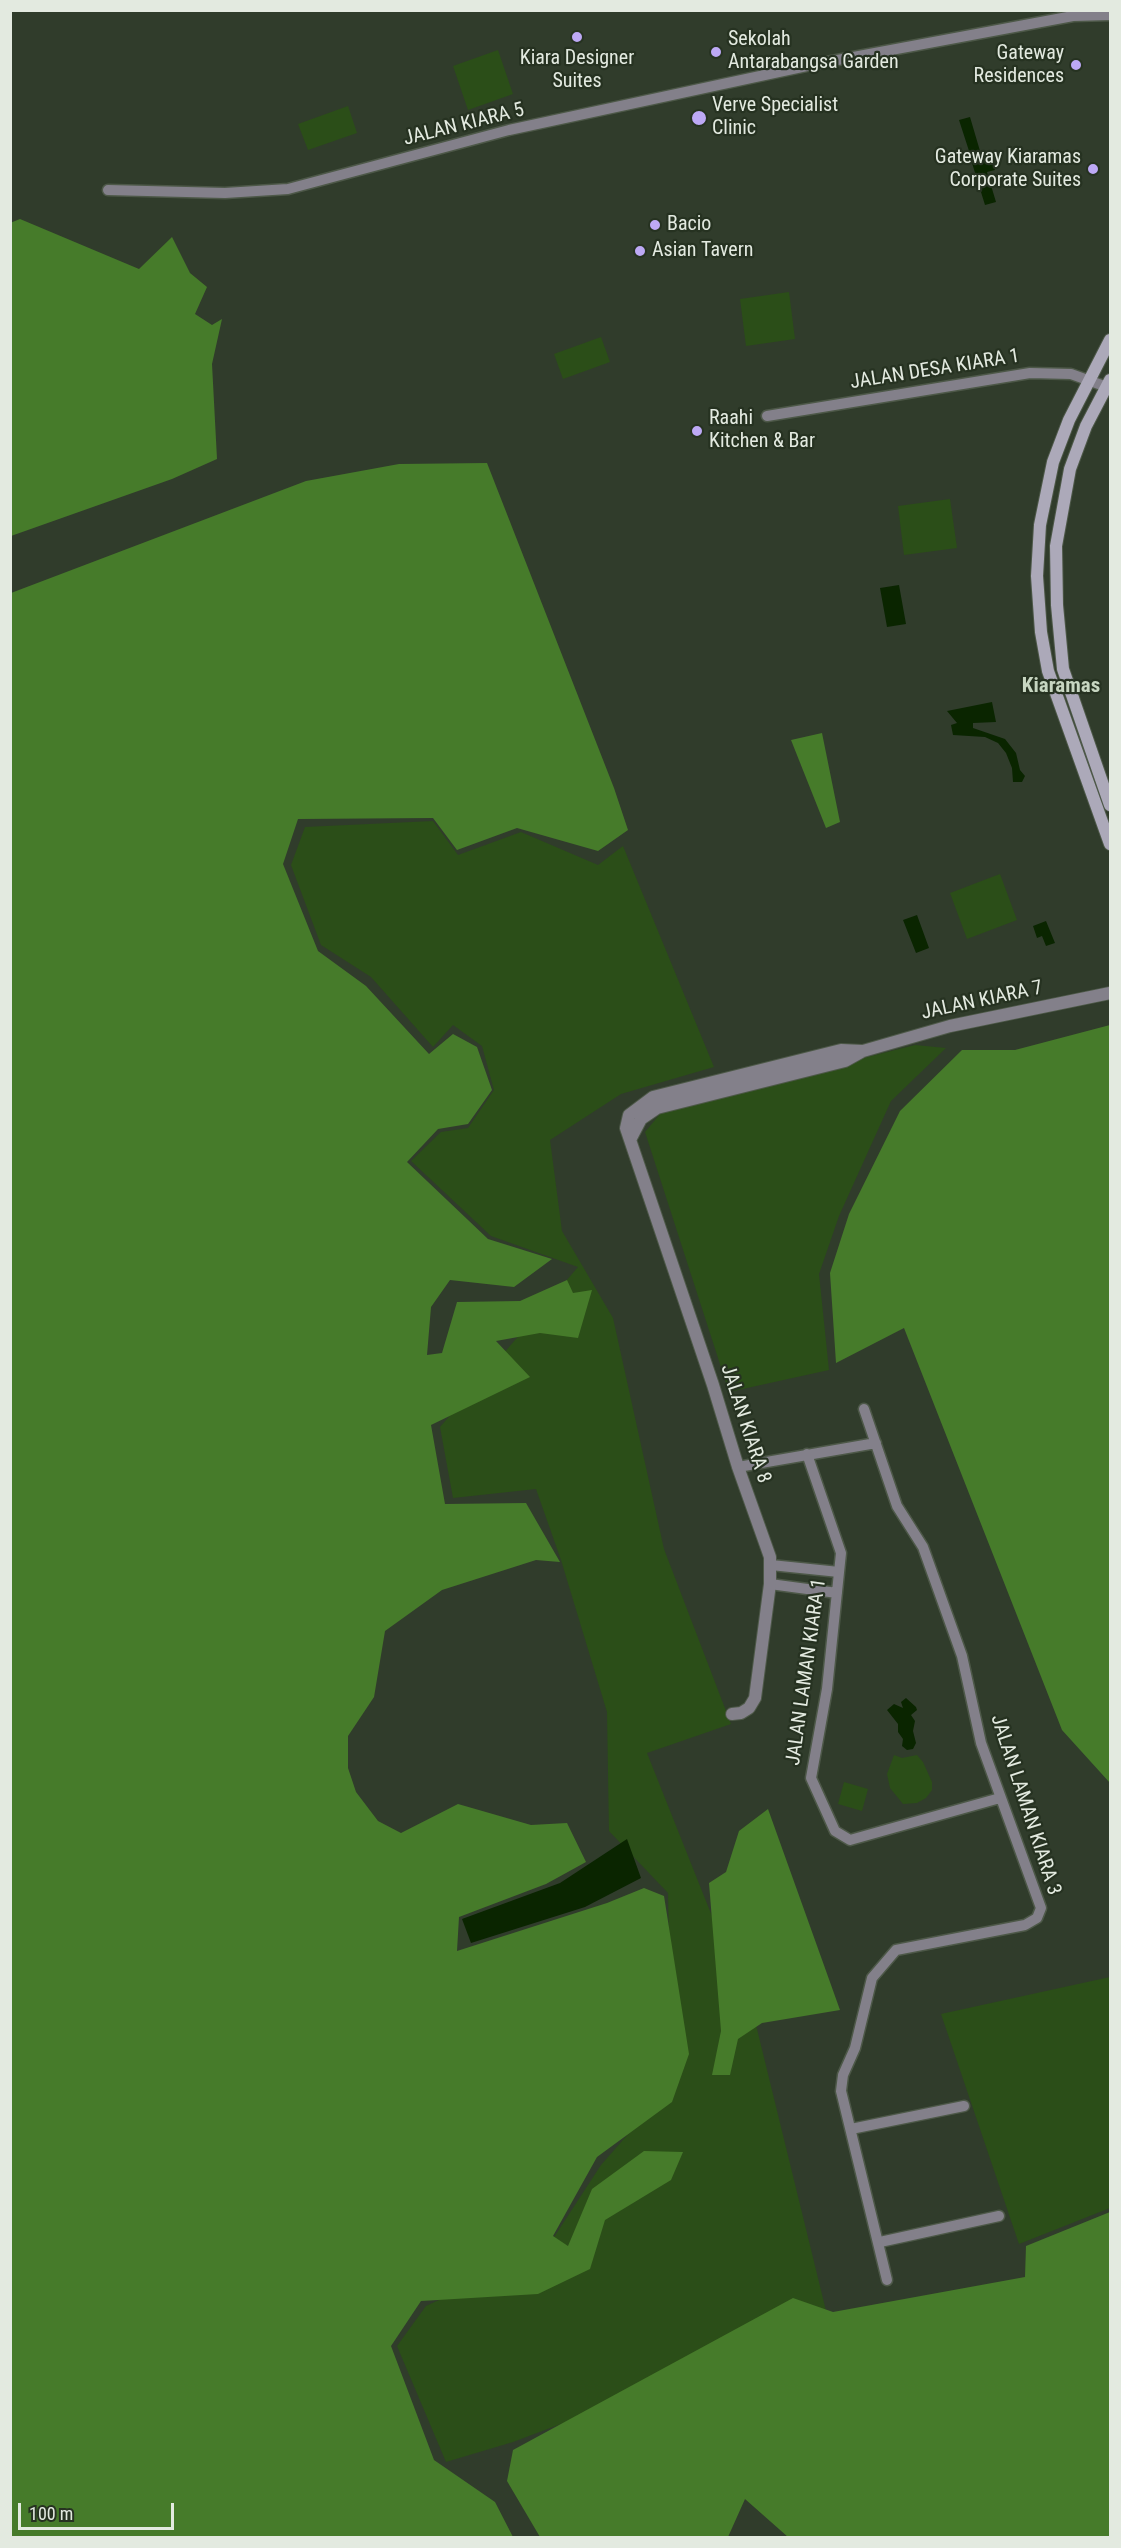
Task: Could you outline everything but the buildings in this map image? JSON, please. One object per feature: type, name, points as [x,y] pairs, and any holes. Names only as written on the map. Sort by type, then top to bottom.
[{"type":"main road","points":[[1110,340],[1069,420],[1053,462],[1040,525],[1037,576],[1041,632],[1048,671],[1110,844]]},
{"type":"main road","points":[[1109,384],[1086,426],[1070,469],[1056,546],[1057,605],[1063,669],[1110,805]]},
{"type":"street","name":"JALAN KIARA 5","points":[[108,190],[225,193],[288,189],[509,130],[816,64],[1067,17],[1110,15]]},
{"type":"street","name":"JALAN DESA KIARA 1","points":[[767,416],[1030,373],[1071,374],[1109,384]]},
{"type":"street","name":"JALAN KIARA 7","points":[[863,1051],[950,1026],[1110,993]]},
{"type":"street","name":"JALAN KIARA 8","points":[[732,1714],[741,1713],[749,1708],[755,1698],[770,1584],[770,1557],[626,1128],[629,1115],[653,1096],[841,1050],[863,1051]]},
{"type":"street","name":"JALAN LAMAN KIARA 3","points":[[864,1409],[897,1506],[923,1547],[962,1656],[981,1743],[1041,1908],[1037,1918],[1025,1925],[896,1950],[872,1978],[855,2048],[843,2075],[841,2091],[880,2242],[887,2280]]},
{"type":"street","points":[[738,1467],[876,1443]]},
{"type":"street","name":"JALAN LAMAN KIARA 1","points":[[807,1454],[841,1553],[826,1689],[811,1778],[835,1831],[850,1840],[1000,1798]]},
{"type":"street","points":[[771,1565],[839,1572]]},
{"type":"street","points":[[770,1584],[837,1593]]},
{"type":"street","points":[[851,2129],[964,2106]]},
{"type":"street","points":[[880,2242],[999,2216]]},
{"type":"shaded area","points":[[498,50],[513,94],[468,110],[453,66]]},
{"type":"shaded area","points":[[348,106],[357,133],[308,150],[298,124]]},
{"type":"shaded area","points":[[970,117],[980,151],[970,154],[959,120]]},
{"type":"shaded area","points":[[991,158],[995,170],[987,172],[996,202],[985,205],[972,163]]},
{"type":"shaded area","points":[[789,292],[795,339],[746,346],[740,299]]},
{"type":"shaded area","points":[[601,337],[610,362],[563,379],[554,354]]},
{"type":"shaded area","points":[[950,499],[957,548],[904,555],[898,506]]},
{"type":"shaded area","points":[[899,585],[906,624],[887,627],[880,588]]},
{"type":"shaded area","points":[[992,702],[996,722],[973,723],[973,728],[1005,739],[1016,753],[1020,770],[1025,776],[1022,782],[1013,782],[1012,768],[1006,753],[998,743],[985,737],[953,735],[951,725],[957,723],[947,711]]},
{"type":"shaded area","points":[[433,821],[458,855],[521,832],[598,865],[623,846],[714,1067],[621,1094],[550,1140],[562,1231],[613,1318],[664,1549],[731,1724],[647,1753],[757,2029],[829,2323],[513,2442],[446,2462],[397,2346],[426,2306],[545,2251],[601,2165],[672,2084],[668,1893],[609,1831],[607,1712],[561,1560],[536,1489],[453,1498],[440,1427],[578,1267],[491,1236],[411,1161],[441,1132],[468,1128],[494,1090],[482,1046],[453,1025],[433,1047],[371,977],[321,945],[291,865],[305,827]]},
{"type":"shaded area","points":[[1000,874],[1017,920],[967,939],[950,893]]},
{"type":"shaded area","points":[[917,915],[929,948],[916,953],[903,920]]},
{"type":"shaded area","points":[[1046,921],[1055,943],[1046,946],[1042,936],[1037,938],[1033,926]]},
{"type":"shaded area","points":[[915,1045],[946,1048],[891,1101],[839,1216],[819,1274],[829,1370],[729,1392],[645,1132],[665,1108]]},
{"type":"shaded area","points":[[906,1698],[917,1710],[911,1715],[915,1721],[913,1731],[916,1743],[913,1749],[907,1750],[902,1746],[903,1739],[898,1732],[898,1724],[887,1710],[894,1704],[903,1708],[901,1702]]},
{"type":"shaded area","points":[[894,1755],[902,1758],[917,1755],[923,1762],[932,1782],[932,1790],[926,1798],[917,1803],[903,1804],[890,1788],[887,1774]]},
{"type":"shaded area","points":[[844,1782],[868,1789],[862,1811],[838,1804]]},
{"type":"shaded area","points":[[627,1839],[641,1878],[585,1907],[471,1943],[462,1919],[560,1883]]},
{"type":"shaded area","points":[[1110,1977],[1110,2208],[1019,2244],[941,2014]]},
{"type":"green space","points":[[20,219],[139,269],[172,237],[190,273],[207,287],[195,314],[212,325],[222,319],[212,364],[217,459],[172,479],[11,536],[10,223]]},
{"type":"green space","points":[[487,463],[614,788],[628,830],[598,851],[517,828],[457,850],[433,818],[298,819],[283,864],[318,951],[366,986],[429,1054],[453,1034],[477,1047],[492,1090],[468,1124],[438,1129],[407,1162],[488,1239],[552,1259],[514,1287],[450,1280],[431,1307],[427,1355],[442,1353],[457,1302],[520,1301],[567,1280],[573,1293],[592,1290],[578,1338],[540,1333],[496,1341],[530,1377],[431,1425],[445,1504],[526,1503],[560,1562],[536,1560],[442,1590],[385,1631],[374,1697],[348,1736],[348,1768],[356,1792],[378,1821],[401,1833],[458,1804],[531,1825],[567,1823],[586,1862],[546,1884],[459,1917],[457,1951],[607,1903],[644,1888],[664,1896],[689,2054],[672,2102],[597,2157],[553,2236],[568,2246],[592,2189],[644,2151],[683,2152],[671,2180],[605,2220],[590,2269],[538,2294],[421,2301],[391,2346],[434,2460],[495,2502],[513,2537],[11,2537],[11,593],[306,481],[399,464]]},
{"type":"green space","points":[[822,733],[840,822],[826,828],[791,740]]},
{"type":"green space","points":[[1110,1025],[1110,1783],[1062,1730],[904,1328],[836,1363],[830,1273],[849,1214],[900,1111],[962,1050],[1015,1050]]},
{"type":"green space","points":[[768,1809],[840,2010],[762,2023],[738,2039],[730,2075],[712,2075],[721,2031],[709,1883],[726,1872],[739,1831]]},
{"type":"green space","points":[[1110,2212],[1110,2537],[788,2537],[745,2499],[728,2537],[540,2537],[507,2481],[513,2450],[793,2298],[833,2312],[1025,2277],[1026,2246]]},
{"type":"place","name":"Kiara Designer Suites","points":[[577,37]]},
{"type":"place","name":"Sekolah Antarabangsa Garden","points":[[716,52]]},
{"type":"place","name":"Gateway Residences","points":[[1076,65]]},
{"type":"place","name":"Verve Specialist Clinic","points":[[699,118]]},
{"type":"place","name":"Gateway Kiaramas Corporate Suites","points":[[1093,169]]},
{"type":"place","name":"Bacio","points":[[655,225]]},
{"type":"place","name":"Asian Tavern","points":[[640,251]]},
{"type":"place","name":"Raahi Kitchen & Bar","points":[[697,431]]},
{"type":"district","name":"Kiaramas","points":[[1061,687]]}]
